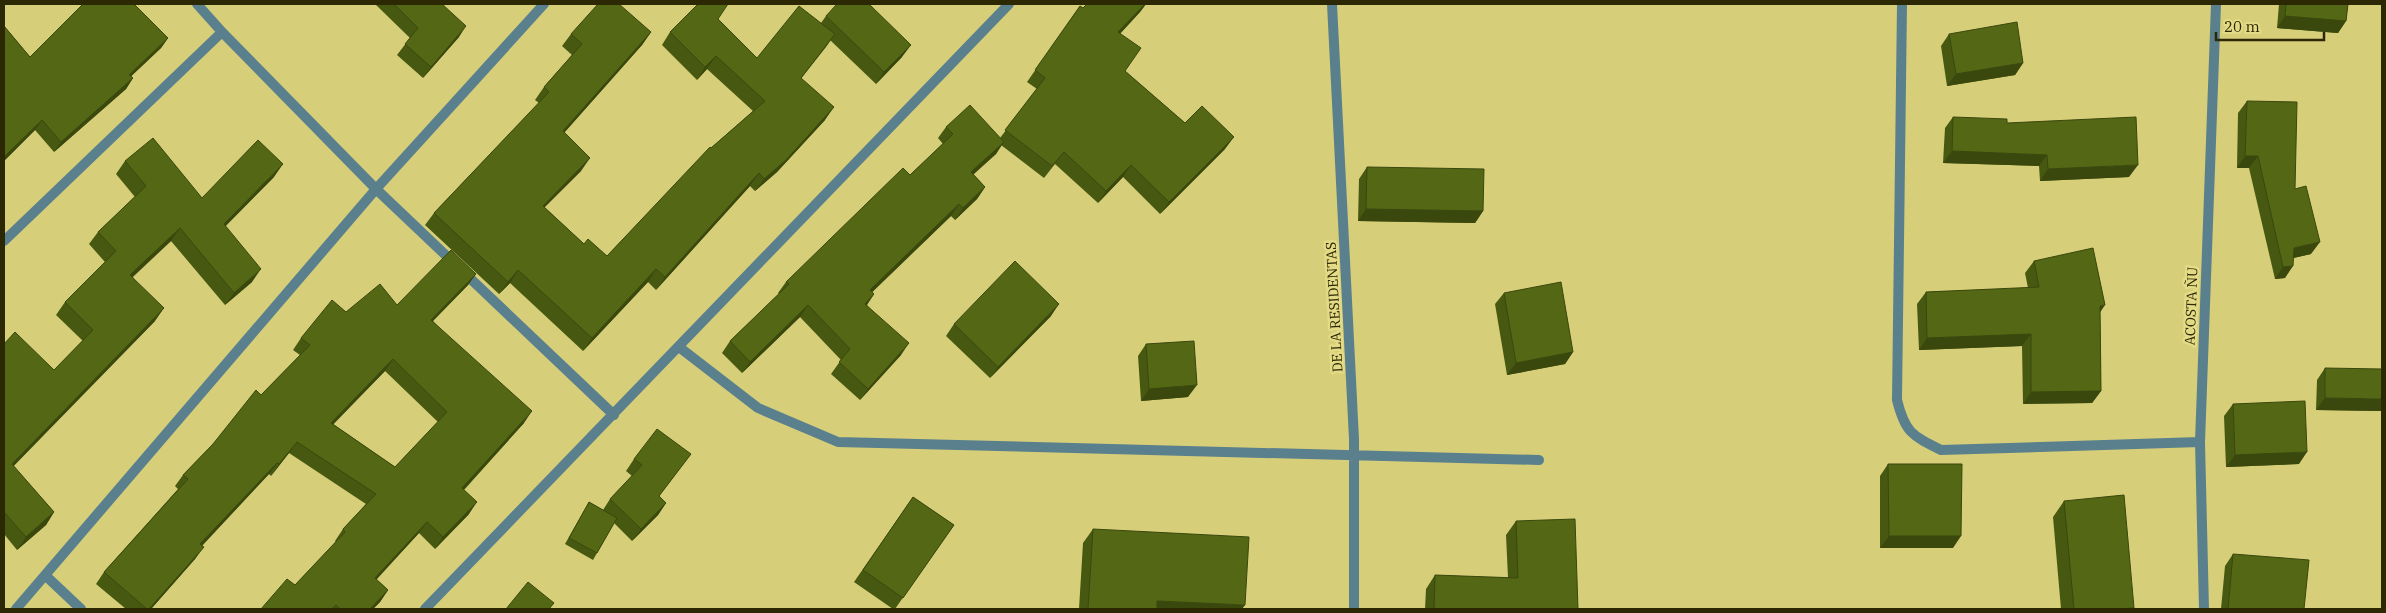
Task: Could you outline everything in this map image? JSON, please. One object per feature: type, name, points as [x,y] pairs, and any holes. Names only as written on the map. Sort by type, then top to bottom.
[{"type":"street","points":[[198,4],[222,32],[376,190],[614,415]]},
{"type":"street","points":[[16,609],[376,190],[544,4]]},
{"type":"street","points":[[425,609],[1009,4]]},
{"type":"street","name":"DE LA RESIDENTAS","points":[[1332,4],[1354,455],[1354,609]]},
{"type":"street","points":[[1902,4],[1897,400],[1903,421],[1915,437],[1941,450],[2200,442]]},
{"type":"street","name":"ACOSTA ÑU","points":[[2204,609],[2200,442],[2216,4]]},
{"type":"street","points":[[4,241],[222,32]]},
{"type":"street","points":[[679,347],[758,408],[838,442],[1539,460]]},
{"type":"street","points":[[46,576],[81,609]]},
{"type":"building","points":[[83,4],[134,4],[168,38],[129,75],[133,78],[61,142],[42,120],[4,157],[4,26],[30,57]]},
{"type":"building","points":[[394,4],[442,4],[466,26],[431,67],[405,44],[418,28]]},
{"type":"building","points":[[598,4],[619,4],[651,32],[563,131],[590,158],[543,206],[584,244],[588,239],[607,256],[710,147],[765,101],[716,56],[705,67],[670,32],[698,4],[728,4],[718,19],[757,58],[799,6],[835,34],[801,78],[834,107],[786,160],[764,179],[759,173],[665,277],[656,269],[592,338],[518,270],[508,282],[434,213],[549,92],[544,87],[582,44],[571,34]]},
{"type":"building","points":[[837,4],[869,4],[911,45],[884,72],[826,16]]},
{"type":"building","points":[[1087,4],[1145,4],[1118,32],[1141,48],[1125,71],[1185,123],[1202,106],[1234,137],[1169,202],[1131,165],[1106,191],[1064,152],[1052,166],[1005,130],[1045,78],[1035,70],[1080,6],[1083,8]]},
{"type":"building","points":[[2286,4],[2348,4],[2346,21],[2285,16]]},
{"type":"building","points":[[2017,22],[2023,63],[1956,74],[1949,34]]},
{"type":"building","points":[[2247,101],[2297,102],[2295,189],[2306,186],[2320,242],[2294,248],[2293,266],[2283,267],[2258,156],[2245,156]]},
{"type":"building","points":[[970,105],[1004,142],[971,172],[985,187],[963,208],[959,204],[870,290],[874,294],[865,304],[909,343],[868,389],[839,362],[850,349],[808,305],[750,362],[730,341],[789,284],[786,282],[903,168],[910,175],[953,134],[946,127]]},
{"type":"building","points":[[1953,117],[2007,119],[2007,123],[2136,117],[2138,165],[2048,169],[2047,155],[1952,151]]},
{"type":"building","points":[[153,138],[202,198],[258,140],[283,164],[224,224],[261,269],[234,293],[180,228],[130,275],[164,308],[12,464],[54,512],[26,537],[4,512],[4,344],[15,332],[54,370],[93,330],[65,302],[116,251],[98,232],[146,186],[125,161]]},
{"type":"building","points":[[1367,167],[1484,169],[1483,211],[1366,209]]},
{"type":"building","points":[[2093,248],[2105,305],[2100,306],[2101,391],[2031,392],[2031,334],[1927,338],[1926,292],[2039,287],[2034,261]]},
{"type":"building","points":[[451,250],[476,274],[431,320],[532,411],[462,488],[477,502],[443,537],[427,522],[375,578],[388,590],[370,609],[340,609],[336,605],[332,609],[261,609],[287,579],[295,585],[345,532],[343,529],[376,494],[297,442],[279,464],[277,463],[200,544],[204,547],[149,609],[104,572],[188,479],[183,475],[213,444],[256,390],[261,395],[310,345],[301,338],[332,300],[346,312],[380,284],[397,305]],"holes":[[[393,359],[447,412],[395,467],[331,423]]]},
{"type":"building","points":[[1015,261],[1059,304],[998,367],[954,324]]},
{"type":"building","points":[[1561,282],[1573,352],[1516,363],[1504,293]]},
{"type":"building","points":[[1194,341],[1197,385],[1149,389],[1146,344]]},
{"type":"building","points":[[2325,368],[2382,369],[2382,399],[2325,398]]},
{"type":"building","points":[[2305,401],[2307,452],[2235,455],[2233,404]]},
{"type":"building","points":[[657,429],[691,454],[659,496],[666,503],[641,529],[610,499],[642,465],[634,459]]},
{"type":"building","points":[[1888,464],[1962,464],[1961,536],[1889,536]]},
{"type":"building","points":[[2124,495],[2134,608],[2074,609],[2064,501]]},
{"type":"building","points":[[913,497],[954,525],[903,598],[863,570]]},
{"type":"building","points":[[589,502],[617,518],[597,553],[569,538]]},
{"type":"building","points":[[1575,519],[1578,609],[1434,609],[1435,575],[1518,578],[1516,521]]},
{"type":"building","points":[[1093,529],[1249,537],[1245,605],[1157,601],[1157,609],[1088,609]]},
{"type":"building","points":[[2233,554],[2309,560],[2304,609],[2228,609]]},
{"type":"building","points":[[528,582],[554,603],[549,609],[506,609]]}]
